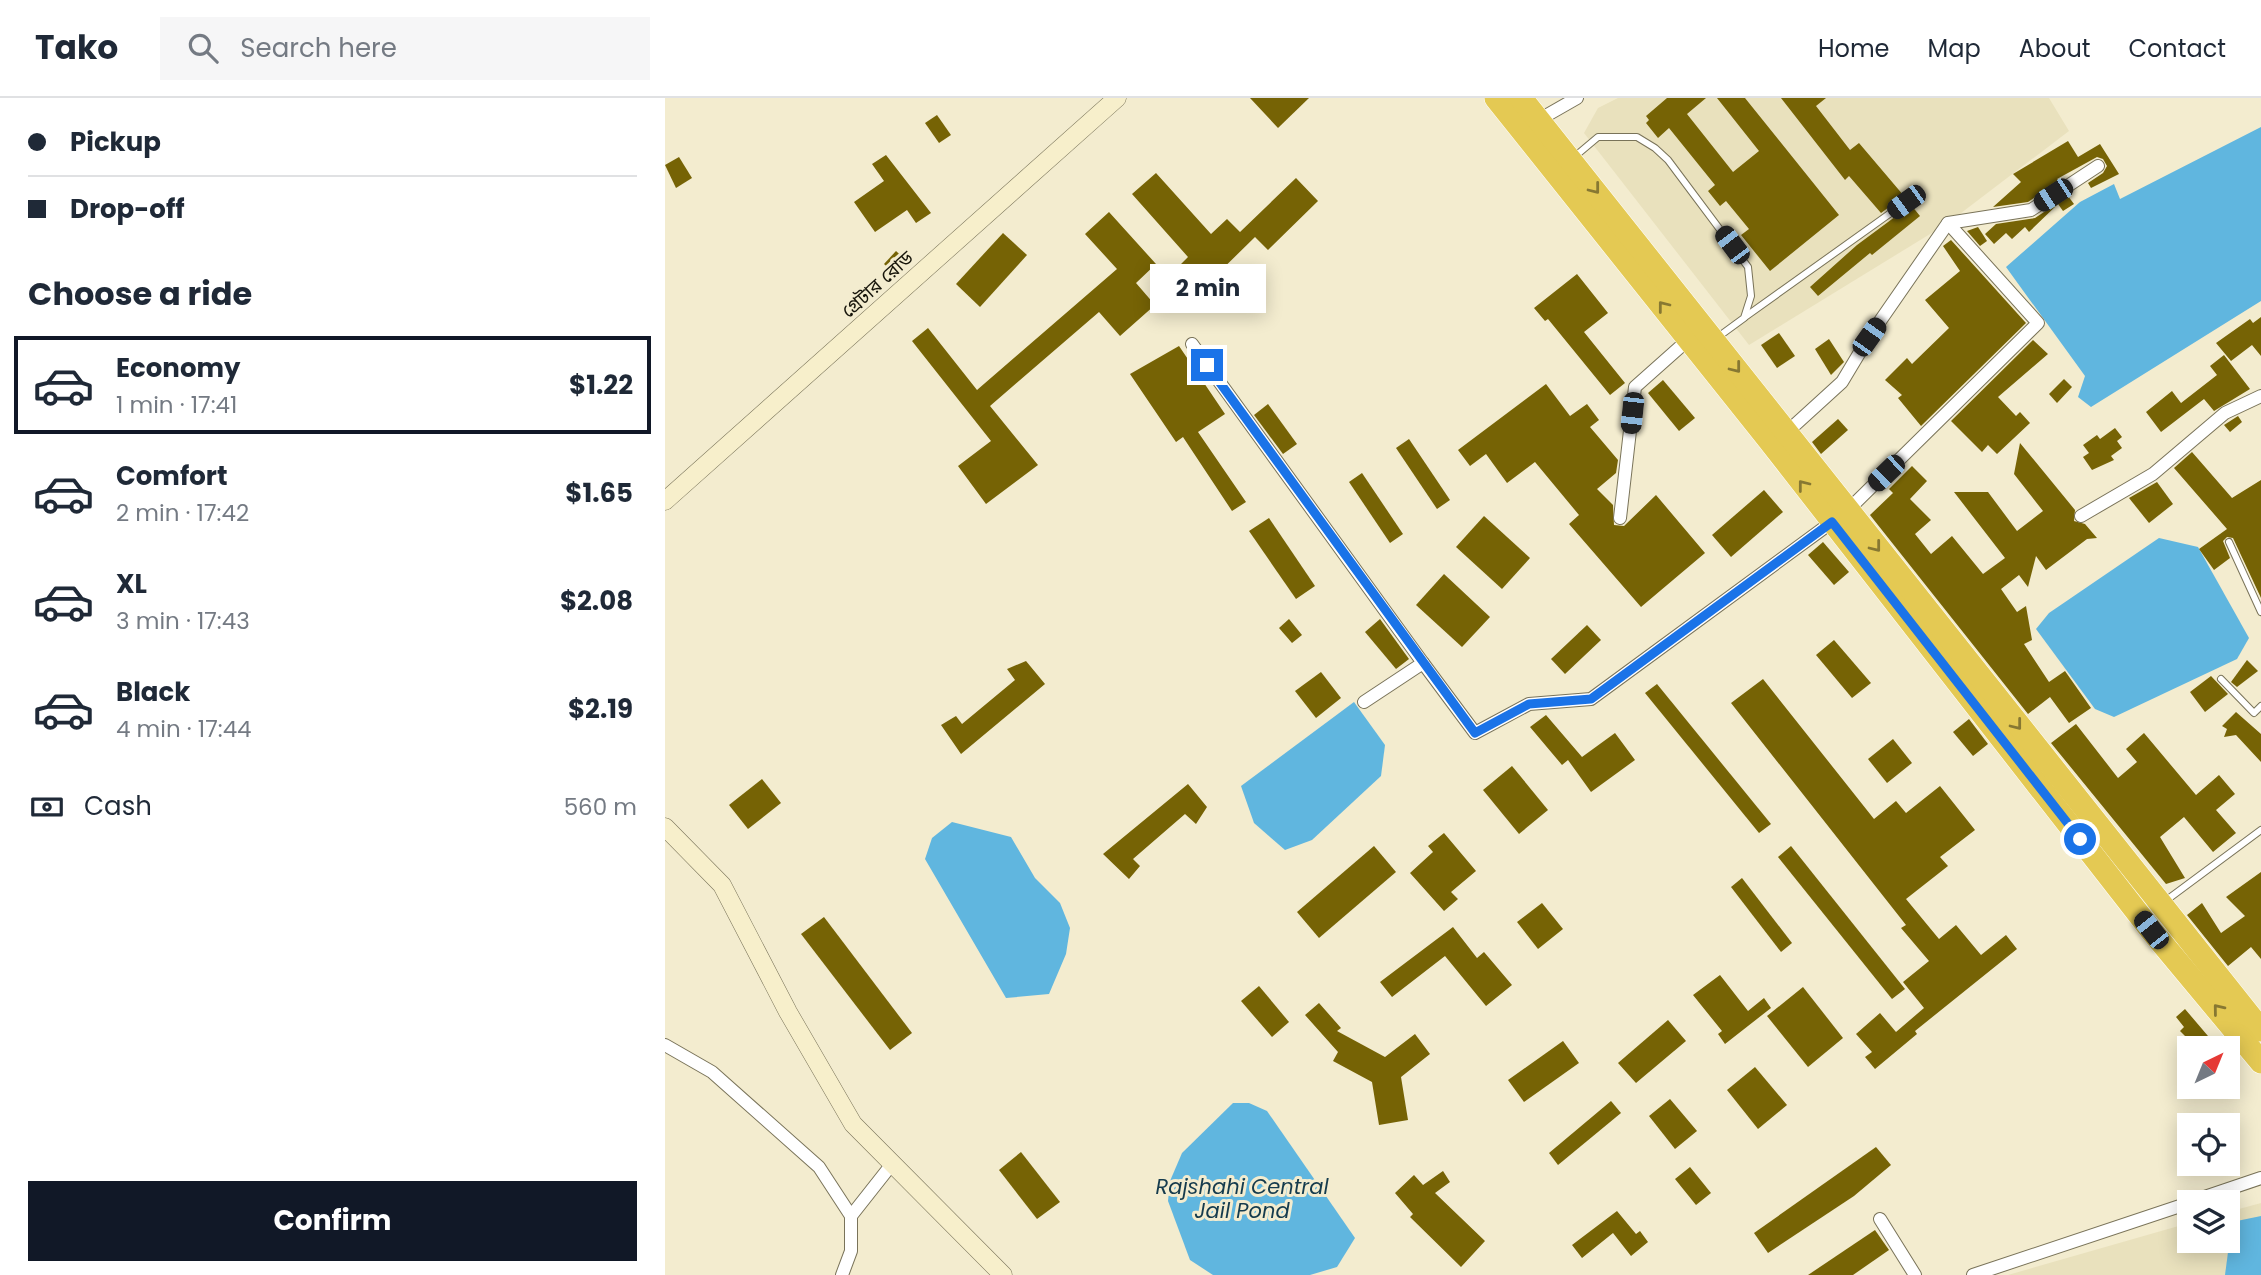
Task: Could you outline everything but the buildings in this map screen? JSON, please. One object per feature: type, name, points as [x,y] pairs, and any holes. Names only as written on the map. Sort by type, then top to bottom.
[{"type":"highway","points":[[1496,98],[1572,160],[1786,433],[1839,516],[2151,930],[2261,1062]]},
{"type":"highway","points":[[1521,98],[1532,125],[1689,339],[2161,904],[2261,1030]]},
{"type":"street","name":"গ্রেটার রোড","points":[[665,500],[1117,98]]},
{"type":"street","points":[[1532,125],[1577,98]]},
{"type":"street","points":[[1786,433],[1842,382],[1869,337],[1948,223],[2031,210],[2098,166]]},
{"type":"street","points":[[1192,344],[1475,733],[1529,704],[1591,699],[1839,516],[2038,323],[1948,223]]},
{"type":"street","points":[[1620,518],[1635,387],[1689,339]]},
{"type":"street","points":[[2081,516],[2153,474],[2225,413],[2261,396]]},
{"type":"street","points":[[1364,702],[1423,663]]},
{"type":"street","points":[[665,827],[722,885],[788,1012],[853,1124],[1003,1275]]},
{"type":"street","points":[[665,1045],[712,1072],[819,1167],[851,1216],[851,1251],[842,1275]]},
{"type":"street","points":[[851,1216],[892,1164]]},
{"type":"street","points":[[2226,1190],[2261,1178]]},
{"type":"street","points":[[1979,1274],[2177,1206]]},
{"type":"street","points":[[1881,1219],[1916,1275]]},
{"type":"lane","points":[[1572,160],[1598,137],[1637,137],[1661,154],[1748,267],[1751,296],[1744,318]]},
{"type":"lane","points":[[1714,340],[1906,202]]},
{"type":"lane","points":[[2229,542],[2261,612]]},
{"type":"lane","points":[[2221,679],[2254,713],[2261,706]]},
{"type":"lane","points":[[2161,904],[2261,830]]},
{"type":"shaded area","points":[[1618,98],[2049,98],[2069,131],[1948,223],[1749,345],[1584,133],[1598,108]]},
{"type":"shaded area","points":[[2261,1203],[2261,1275],[2008,1275],[2177,1226],[2177,1253],[2240,1253],[2240,1209]]},
{"type":"water","points":[[2261,127],[2261,301],[2091,407],[2078,397],[2085,376],[2006,267],[2080,202],[2114,184],[2120,199]]},
{"type":"water","points":[[2159,538],[2198,547],[2249,638],[2237,659],[2114,717],[2095,709],[2036,629],[2049,613]]},
{"type":"water","points":[[1354,702],[1385,745],[1381,776],[1312,840],[1285,850],[1254,823],[1241,786]]},
{"type":"water","points":[[952,822],[1011,837],[1035,878],[1060,903],[1070,928],[1066,954],[1049,994],[1006,998],[925,859],[932,838]]},
{"type":"water","name":"Rajshahi Central Jail Pond","points":[[1233,1103],[1249,1103],[1267,1111],[1355,1238],[1337,1267],[1310,1275],[1213,1275],[1190,1260],[1168,1201],[1170,1181],[1182,1153]]},
{"type":"water","points":[[2261,1216],[2261,1275],[2225,1275],[2228,1253],[2240,1253],[2240,1220]]},
{"type":"route","points":[[1207,365],[1475,733],[1529,704],[1591,699],[1832,522],[2080,839]]}]
